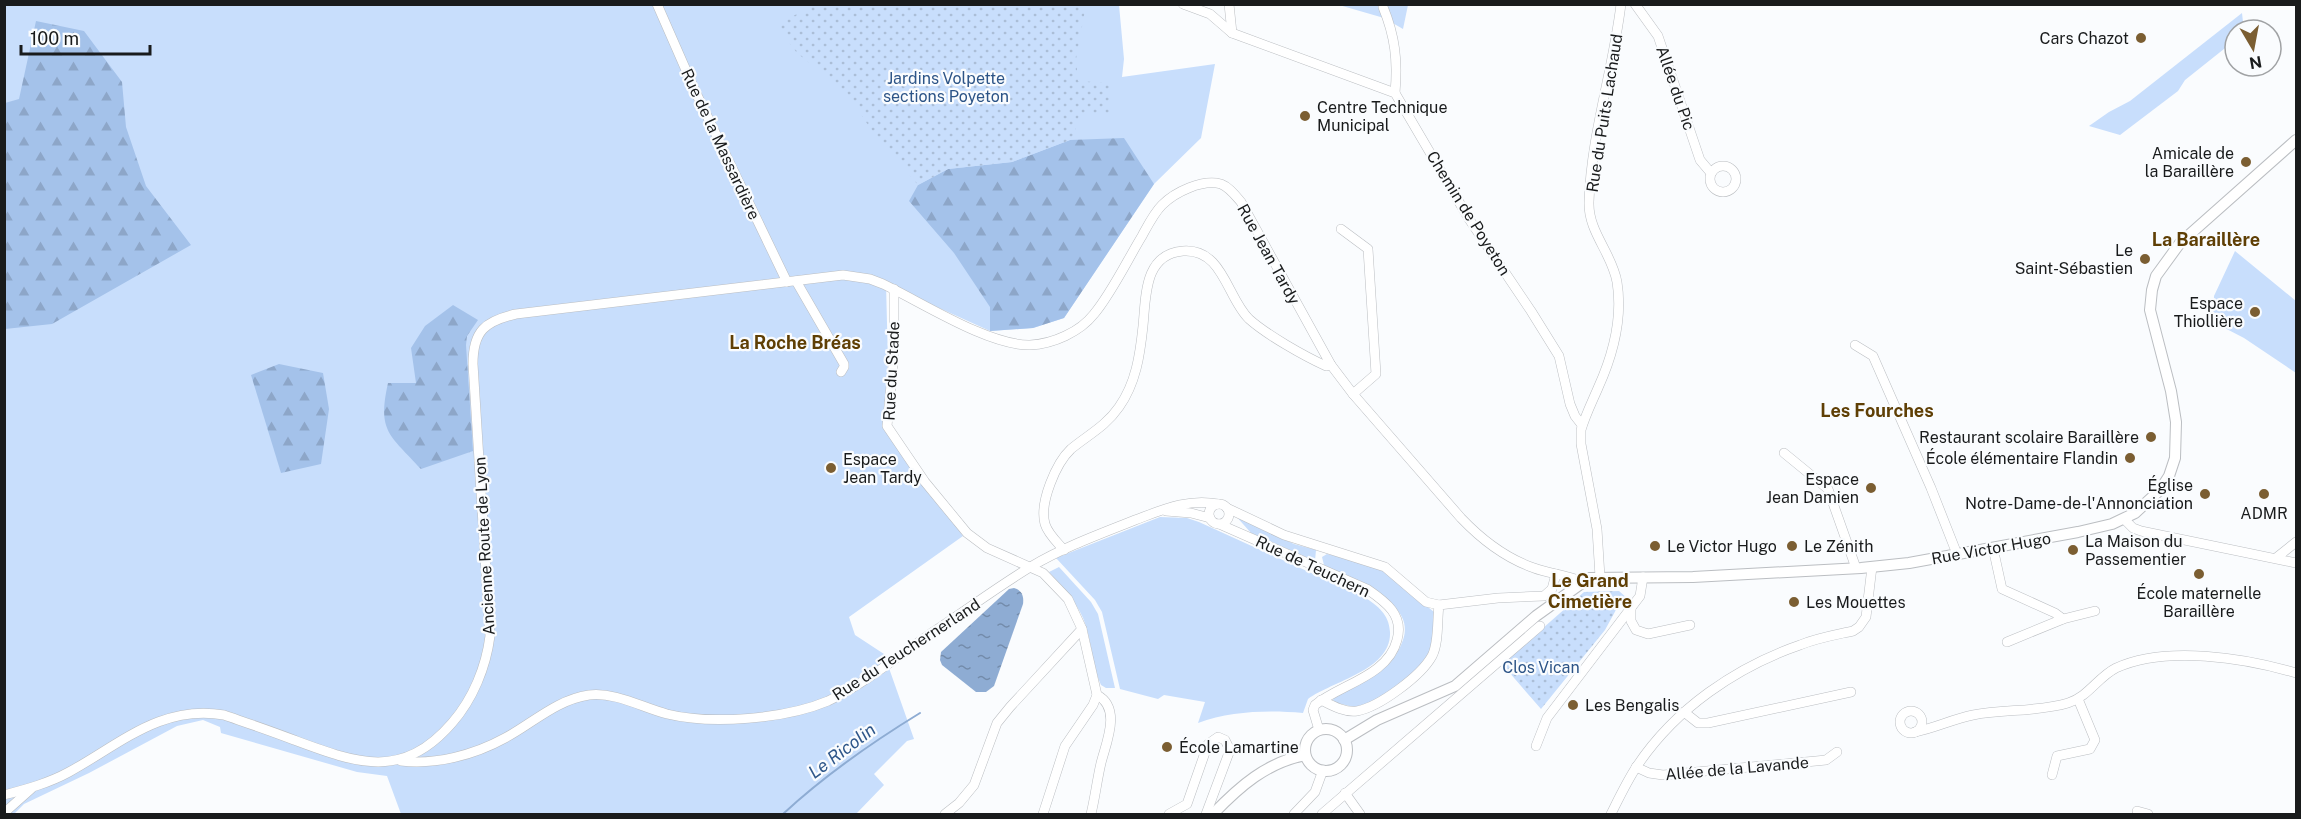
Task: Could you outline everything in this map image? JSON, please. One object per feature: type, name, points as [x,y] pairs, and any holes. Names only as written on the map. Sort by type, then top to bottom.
[{"type":"main road","name":"Rue Victor Hugo","points":[[1579,583],[1589,578],[1600,577],[1643,578],[1856,568],[1909,563],[2078,532],[2124,519],[2148,503],[2160,490],[2169,476],[2175,459],[2174,412],[2150,310],[2156,276],[2186,237],[2296,140]]},
{"type":"main road","points":[[1344,740],[1377,720],[1455,686],[1536,616],[1579,583]]},
{"type":"main road","points":[[1330,729],[1344,740],[1347,752],[1345,759],[1336,768],[1323,770],[1312,765],[1305,755],[1309,737],[1319,730],[1330,729]]},
{"type":"main road","points":[[1213,814],[1257,773],[1291,758],[1305,755]]},
{"type":"street","name":"Rue de la Massardière","points":[[657,4],[696,93],[792,281],[842,361],[844,368],[841,372]]},
{"type":"street","points":[[1183,4],[1210,14],[1232,33],[1395,93],[1397,54],[1394,35],[1383,7]]},
{"type":"street","points":[[1229,4],[1232,33]]},
{"type":"street","name":"Rue du Puits Lachaud","points":[[1582,425],[1609,361],[1618,326],[1618,292],[1614,269],[1594,230],[1589,204],[1594,150],[1614,56],[1621,4]]},
{"type":"street","name":"Allée du Pic","points":[[1635,4],[1658,36],[1700,160],[1711,173]]},
{"type":"street","name":"Chemin de Poyeton","points":[[1395,93],[1469,219],[1532,311],[1559,356],[1570,404],[1582,425]]},
{"type":"street","name":"Rue Jean Tardy","points":[[792,281],[850,276],[870,279],[964,324],[1011,343],[1029,345],[1062,338],[1080,327],[1094,314],[1163,204],[1195,186],[1208,183],[1223,185],[1241,202],[1331,365],[1353,394],[1476,534],[1519,562],[1535,569],[1575,579],[1579,583]]},
{"type":"street","points":[[1341,229],[1368,249],[1376,374],[1353,394]]},
{"type":"street","points":[[1064,550],[1045,523],[1044,508],[1050,486],[1065,456],[1103,426],[1125,397],[1138,365],[1150,274],[1164,257],[1175,252],[1186,251],[1208,258],[1223,276],[1239,306],[1257,325],[1314,361],[1326,366],[1331,365]]},
{"type":"street","name":"Ancienne Route de Lyon","points":[[4,795],[33,787],[69,772],[132,735],[165,719],[193,712],[224,715],[339,756],[376,762],[398,761],[423,748],[450,726],[469,699],[486,659],[490,636],[473,364],[476,339],[481,331],[489,322],[516,314],[792,281]]},
{"type":"street","name":"Rue du Stade","points":[[894,289],[894,355],[887,426],[931,490],[967,532],[987,548],[1043,573],[1068,599],[1082,629],[1097,695],[1108,705],[1111,734],[1101,763],[1091,814]]},
{"type":"street","points":[[1855,345],[1873,356],[1931,488],[1957,554]]},
{"type":"street","points":[[1582,425],[1581,444],[1596,520],[1600,577]]},
{"type":"street","points":[[1784,453],[1828,489],[1856,568]]},
{"type":"street","name":"Rue du Teuchernerland","points":[[398,761],[426,762],[472,753],[505,738],[562,703],[586,696],[603,694],[615,696],[642,707],[692,718],[763,716],[811,707],[857,684],[1031,567],[1064,550],[1161,510],[1196,501],[1224,509]]},
{"type":"street","points":[[1243,534],[1214,523],[1210,518],[1210,509],[1224,509],[1284,536],[1385,567],[1426,602],[1438,605],[1498,598],[1544,596],[1552,589],[1556,574]]},
{"type":"street","points":[[1219,524],[1225,522],[1224,509]]},
{"type":"street","points":[[1224,509],[1243,534]]},
{"type":"street","name":"Rue du Teuchernerland","points":[[1161,510],[1191,513],[1210,518]]},
{"type":"street","points":[[2124,519],[2133,528],[2141,531],[2296,562]]},
{"type":"street","name":"Rue de Teuchern","points":[[1243,534],[1367,589],[1387,604],[1399,619],[1396,644],[1383,664],[1321,700]]},
{"type":"street","points":[[2276,558],[2296,542]]},
{"type":"street","points":[[1993,548],[2002,589],[2055,613],[2063,619]]},
{"type":"street","points":[[1611,814],[1636,767],[1662,734],[1708,692],[1774,656],[1800,645],[1853,631],[1859,627],[1866,617],[1872,567]]},
{"type":"street","points":[[1536,746],[1546,718],[1640,596],[1643,578]]},
{"type":"street","points":[[1319,730],[1313,710],[1321,700],[1344,710],[1358,711],[1401,687],[1416,675],[1432,656],[1438,605]]},
{"type":"street","points":[[1631,608],[1631,621],[1636,630],[1648,634],[1690,625]]},
{"type":"street","points":[[2007,642],[2063,619],[2096,611]]},
{"type":"street","points":[[1327,813],[1345,793],[1540,626]]},
{"type":"street","points":[[945,814],[959,803],[974,785],[997,723],[1082,629]]},
{"type":"street","points":[[1915,732],[1971,715],[2052,706],[2078,699],[2113,670],[2144,658],[2233,658],[2264,663],[2296,673]]},
{"type":"street","points":[[1684,712],[1698,723],[1708,723],[1851,692]]},
{"type":"street","points":[[1043,814],[1065,746],[1093,705],[1097,695]]},
{"type":"street","points":[[2052,775],[2057,756],[2090,749],[2095,740],[2078,699]]},
{"type":"street","points":[[1169,814],[1187,804],[1208,744],[1218,737],[1226,740],[1230,750],[1206,814]]},
{"type":"street","name":"Allée de la Lavande","points":[[1636,767],[1649,773],[1663,775],[1826,760],[1837,752]]},
{"type":"street","points":[[1294,814],[1315,792],[1323,770]]},
{"type":"street","points":[[4,813],[33,787]]},
{"type":"street","points":[[1345,793],[1360,814]]},
{"type":"street","points":[[2137,811],[2148,814]]},
{"type":"green space","points":[[5,5],[1119,5],[1124,59],[1122,77],[1215,64],[1201,138],[1154,184],[1064,318],[1033,328],[990,331],[886,284],[888,362],[883,426],[963,536],[849,617],[855,635],[884,654],[914,739],[907,741],[874,774],[884,785],[856,814],[401,814],[387,776],[357,772],[221,733],[220,727],[203,720],[177,726],[89,773],[24,804],[14,814],[5,814]]},
{"type":"green space","name":"Jardins Volpette sections Poyeton","points":[[814,5],[1086,5],[1076,59],[1078,81],[1110,83],[1109,115],[1079,115],[1075,132],[1070,140],[1012,162],[948,169],[918,185],[870,128],[847,93],[797,53],[776,25]]},
{"type":"green space","points":[[1339,5],[1408,5],[1403,29],[1384,18]]},
{"type":"green space","points":[[36,21],[84,31],[122,82],[126,127],[146,186],[191,245],[52,324],[5,329],[5,103],[19,99]]},
{"type":"green space","points":[[2223,28],[2223,50],[2185,80],[2178,91],[2120,135],[2089,126],[2130,101]]},
{"type":"green space","points":[[1124,138],[1154,184],[1064,318],[1033,328],[990,331],[990,307],[954,253],[909,201],[918,185],[948,169],[1012,162],[1070,140]]},
{"type":"green space","name":"Espace Thiollière","points":[[2235,251],[2296,301],[2296,373],[2244,338],[2213,322],[2214,296]]},
{"type":"green space","points":[[453,305],[478,320],[467,336],[466,345],[473,451],[421,469],[394,440],[385,423],[384,412],[388,383],[416,383],[411,348],[425,326]]},
{"type":"green space","points":[[279,364],[323,373],[329,409],[321,464],[281,473],[251,375]]},
{"type":"green space","points":[[1235,515],[1294,544],[1316,550],[1315,561],[1251,533]]},
{"type":"green space","points":[[1160,517],[1187,518],[1199,522],[1364,597],[1385,615],[1389,626],[1388,645],[1382,656],[1359,673],[1308,699],[1303,713],[1250,712],[1198,723],[1205,702],[1164,695],[1158,699],[1120,689],[1102,612],[1095,600],[1056,558]]},
{"type":"green space","points":[[1327,554],[1381,569],[1434,612],[1432,648],[1418,669],[1388,694],[1357,708],[1334,702],[1333,699],[1388,665],[1400,648],[1405,630],[1402,617],[1393,605],[1366,586],[1324,565],[1322,557]]},
{"type":"green space","points":[[1059,567],[1091,602],[1098,614],[1115,688],[1106,688],[1101,685],[1083,618],[1070,597],[1049,572]]},
{"type":"green space","name":"Clos Vican","points":[[1619,591],[1628,599],[1617,608],[1605,630],[1541,709],[1502,664],[1584,592]]},
{"type":"water","points":[[1014,588],[1022,594],[1023,604],[994,686],[986,692],[976,692],[942,665],[941,652],[1009,589]]},
{"type":"waterway","name":"Le Ricolin","points":[[783,814],[849,760],[920,713]]},
{"type":"place","name":"Cars Chazot","points":[[2141,38]]},
{"type":"place","name":"Centre Technique Municipal","points":[[1305,116]]},
{"type":"place","name":"Amicale de la Baraillère","points":[[2246,162]]},
{"type":"place","name":"Le Saint-Sébastien","points":[[2145,259]]},
{"type":"place","name":"Espace Thiollière","points":[[2255,312]]},
{"type":"place","name":"Restaurant scolaire Baraillère","points":[[2151,437]]},
{"type":"place","name":"École élémentaire Flandin","points":[[2130,458]]},
{"type":"place","name":"Espace Jean Tardy","points":[[831,468]]},
{"type":"place","name":"Espace Jean Damien","points":[[1871,488]]},
{"type":"place","name":"Église Notre-Dame-de-l'Annonciation","points":[[2205,494]]},
{"type":"place","name":"ADMR","points":[[2264,494]]},
{"type":"place","name":"Le Victor Hugo","points":[[1655,546]]},
{"type":"place","name":"Le Zénith","points":[[1792,546]]},
{"type":"place","name":"La Maison du Passementier","points":[[2073,550]]},
{"type":"place","name":"École maternelle Baraillère","points":[[2199,574]]},
{"type":"place","name":"Les Mouettes","points":[[1794,602]]},
{"type":"place","name":"Les Bengalis","points":[[1573,705]]},
{"type":"place","name":"École Lamartine","points":[[1167,747]]},
{"type":"district","name":"La Baraillère","points":[[2206,240]]},
{"type":"district","name":"La Roche Bréas","points":[[795,343]]},
{"type":"district","name":"Les Fourches","points":[[1877,411]]},
{"type":"district","name":"Le Grand Cimetière","points":[[1590,591]]}]
